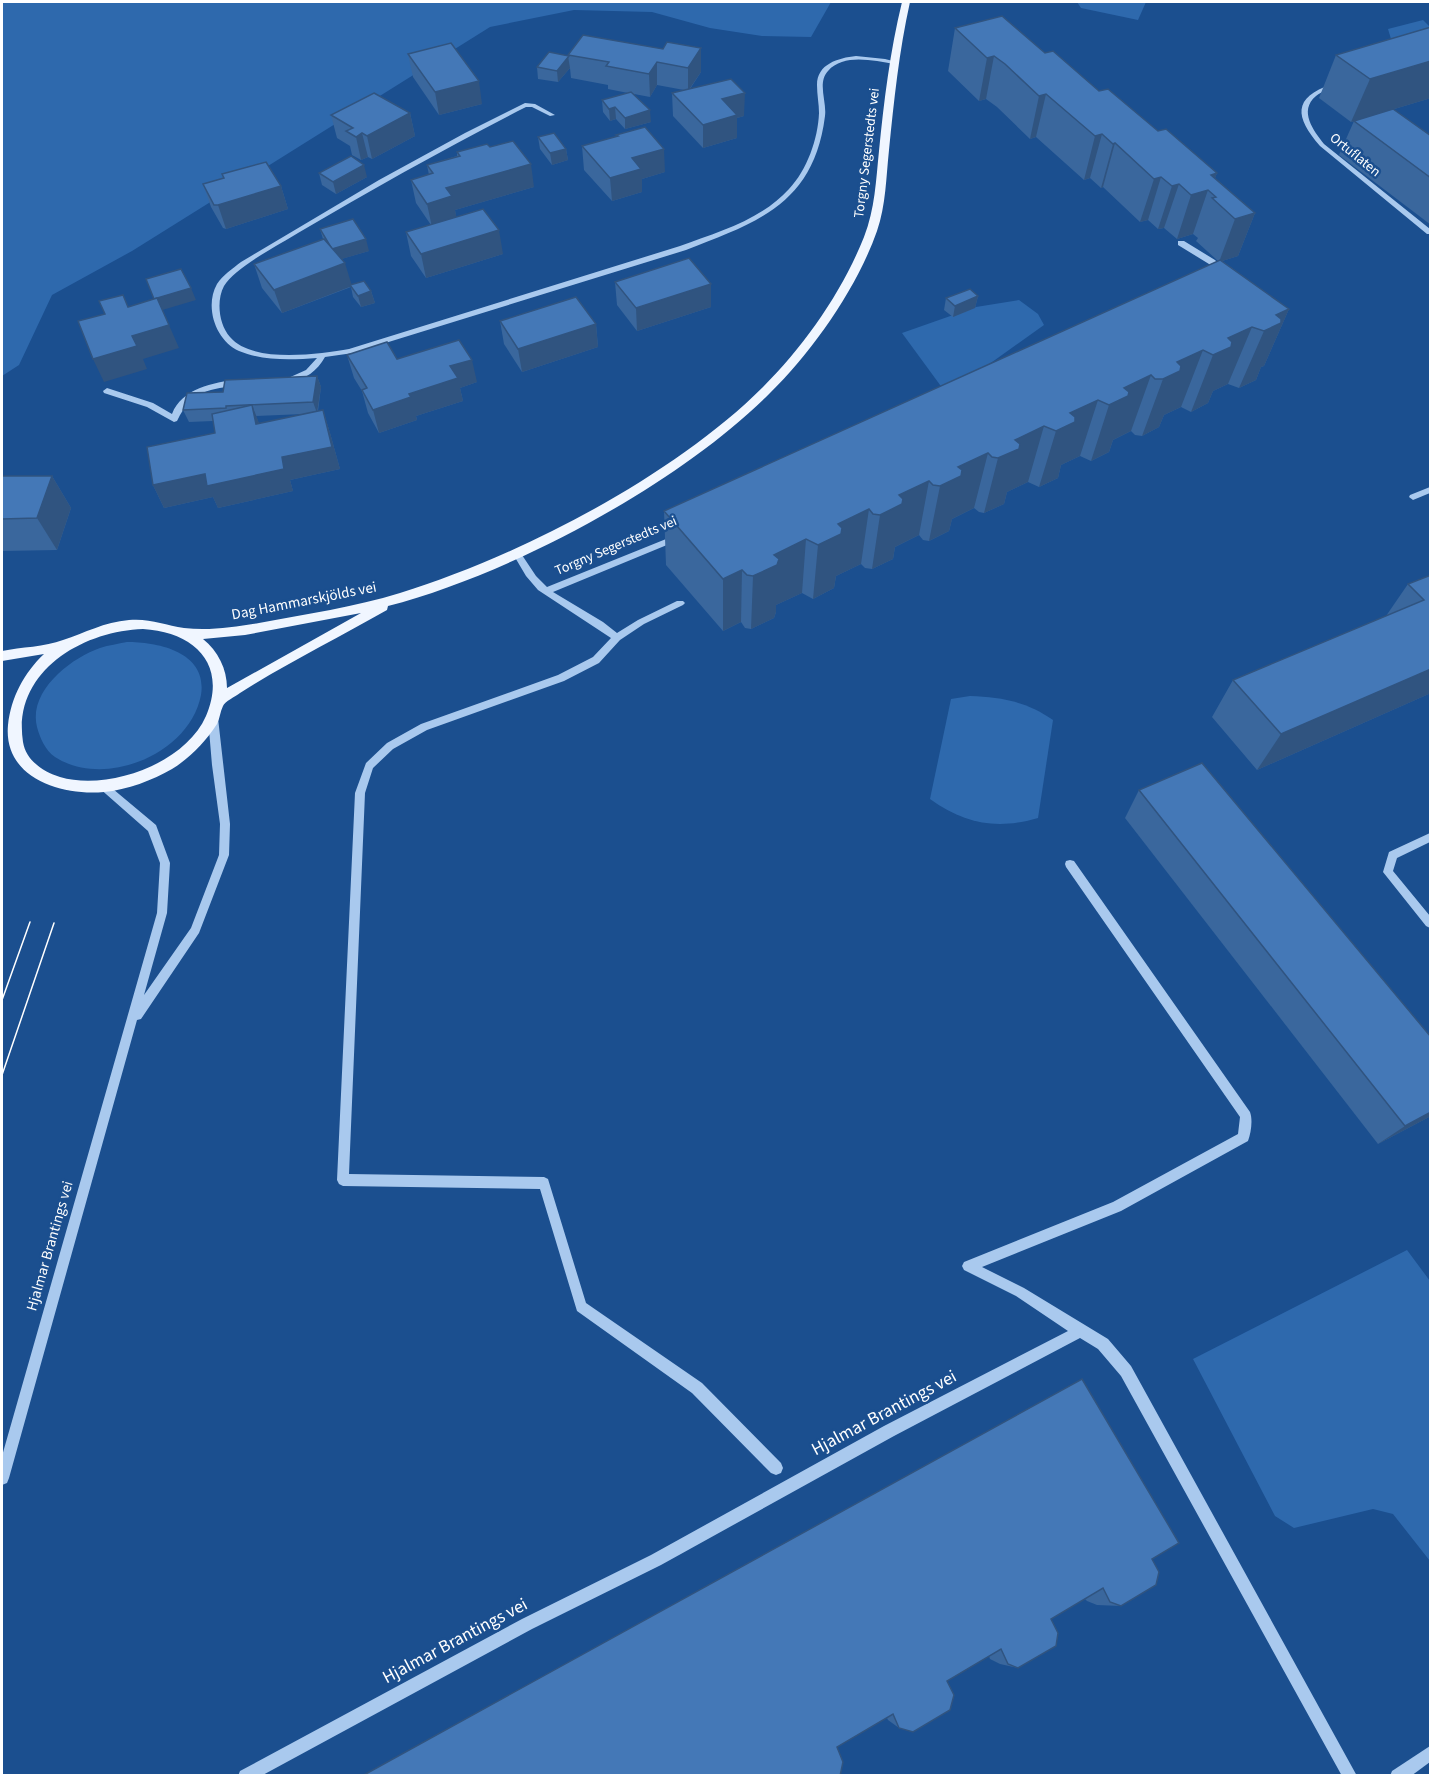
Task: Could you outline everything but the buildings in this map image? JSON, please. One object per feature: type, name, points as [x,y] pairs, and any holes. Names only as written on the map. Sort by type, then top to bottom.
[{"type":"main road","name":"Torgny Segerstedts vei","points":[[489,566],[517,554],[629,494],[708,440],[766,391],[803,350],[831,310],[856,266],[874,223],[894,62],[906,2]]},
{"type":"main road","name":"Dag Hammarskjölds vei","points":[[183,633],[243,632],[395,600],[489,566]]},
{"type":"main road","name":"Dag Hammarskjölds vei","points":[[220,700],[252,679],[395,600]]},
{"type":"main road","points":[[126,625],[156,625],[183,633],[204,647],[218,667],[221,683],[220,700],[213,718],[200,738],[181,756],[157,771],[130,782],[102,787],[69,786],[41,777],[21,760],[6,735],[10,714],[20,688],[38,665],[64,646],[94,632],[126,625]]},
{"type":"main road","points":[[2,656],[64,646]]},
{"type":"street","points":[[552,115],[533,105],[525,105],[396,172],[270,247],[229,275],[220,286],[215,307],[221,328],[230,342],[249,351],[279,356],[322,356],[350,351],[683,248],[729,231],[771,211],[784,201],[809,168],[820,132],[823,111],[820,79],[823,72],[835,62],[855,59],[894,62]]},
{"type":"street","name":"Ortuflaten","points":[[1337,84],[1311,96],[1304,108],[1304,120],[1310,133],[1322,146],[1431,232]]},
{"type":"street","points":[[1181,243],[1212,262],[1227,276]]},
{"type":"street","points":[[276,380],[296,379],[308,373],[317,365],[322,356]]},
{"type":"street","points":[[107,391],[150,405],[174,419],[183,399],[214,387],[246,381]]},
{"type":"street","points":[[1413,497],[1431,490]]},
{"type":"street","name":"Torgny Segerstedts vei","points":[[546,591],[690,532]]},
{"type":"street","points":[[517,554],[532,577],[546,591],[599,622],[617,638]]},
{"type":"street","points":[[680,603],[641,622],[617,638],[596,660],[561,678],[424,728],[390,746],[369,766],[360,793],[343,1180],[544,1183],[581,1307],[697,1388],[776,1468]]},
{"type":"street","name":"Hjalmar Brantings vei","points":[[132,1023],[195,930],[224,855],[225,824],[216,765],[213,718]]},
{"type":"street","name":"Hjalmar Brantings vei","points":[[2,1478],[162,913],[165,863],[152,828],[102,787]]},
{"type":"street","points":[[1431,837],[1393,855],[1388,872],[1431,923]]},
{"type":"street","points":[[1070,864],[1246,1116],[1244,1137],[1126,1202],[968,1266],[1020,1292],[1103,1344],[1126,1371],[1350,1776]]},
{"type":"street","name":"Hjalmar Brantings vei","points":[[245,1776],[527,1624],[656,1560],[888,1431],[1080,1331]]},
{"type":"street","points":[[1397,1776],[1431,1753]]},
{"type":"shaded area","points":[[2,2],[831,2],[811,37],[762,36],[710,28],[652,12],[574,10],[490,27],[132,251],[52,295],[19,365],[2,376]]},
{"type":"shaded area","points":[[1077,2],[1146,2],[1138,20],[1081,8]]},
{"type":"shaded area","points":[[1423,20],[1430,27],[1430,42],[1391,39],[1388,29]]},
{"type":"shaded area","points":[[1019,300],[1038,314],[1044,325],[960,385],[943,389],[902,333],[976,307]]},
{"type":"shaded area","points":[[127,642],[166,647],[189,659],[197,669],[201,680],[201,695],[194,716],[181,734],[163,749],[143,760],[120,767],[97,769],[75,766],[55,757],[43,744],[37,727],[36,714],[45,689],[65,668],[89,653]]},
{"type":"shaded area","points":[[970,696],[1014,702],[1034,709],[1053,720],[1038,818],[1009,824],[982,822],[956,814],[930,799],[951,699]]},
{"type":"shaded area","points":[[1407,1250],[1430,1281],[1430,1561],[1393,1514],[1373,1509],[1294,1528],[1275,1516],[1193,1359]]},
{"type":"tram line","points":[[2,1000],[30,922]]},
{"type":"tram line","points":[[2,1075],[54,923]]}]
